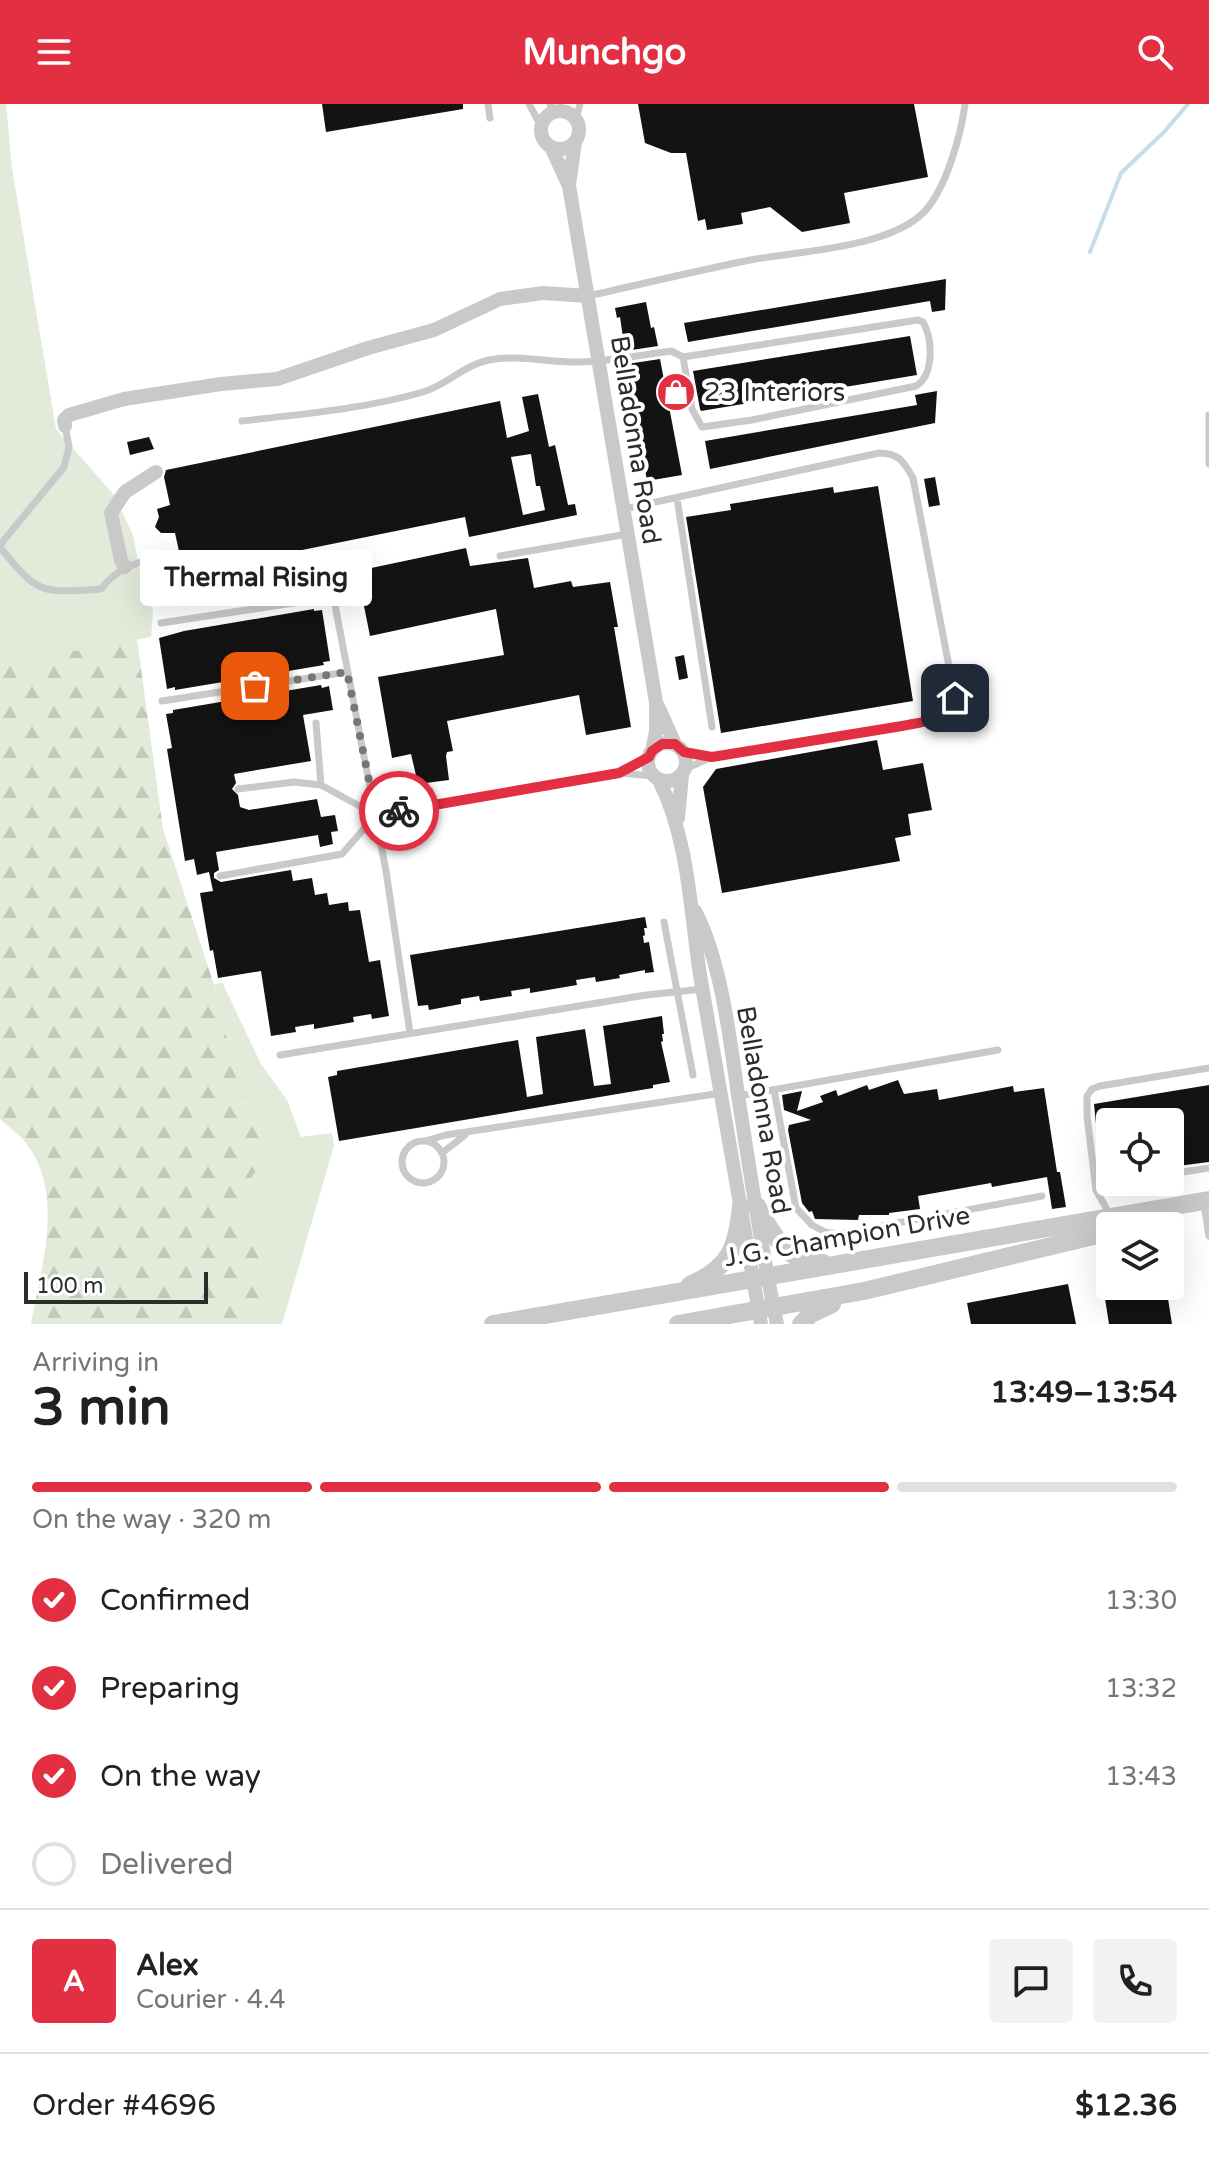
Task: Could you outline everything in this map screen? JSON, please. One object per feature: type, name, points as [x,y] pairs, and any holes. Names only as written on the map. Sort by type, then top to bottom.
[{"type":"street","name":"Belladonna Road","points":[[569,186],[579,131],[578,111],[552,108],[541,126],[543,138],[551,147],[569,186],[656,702],[656,731],[648,764],[677,822],[721,1093],[749,1206]]},
{"type":"street","points":[[551,147],[564,149],[575,142]]},
{"type":"street","points":[[65,426],[64,420],[69,415],[124,399],[277,379],[368,348],[434,330],[500,299],[543,293],[588,296]]},
{"type":"street","points":[[125,567],[111,513],[125,492],[156,472]]},
{"type":"street","name":"Belladonna Road","points":[[656,702],[687,764],[677,822]]},
{"type":"street","points":[[650,754],[662,744],[679,748]]},
{"type":"street","points":[[656,778],[671,781],[684,772]]},
{"type":"street","name":"Belladonna Road","points":[[693,907],[702,924],[714,968],[738,1096],[749,1206],[768,1316]]},
{"type":"street","points":[[749,1206],[777,1241],[803,1261],[861,1262]]},
{"type":"street","points":[[669,1294],[703,1279],[723,1265],[749,1206]]},
{"type":"street","points":[[1184,1213],[1208,1207]]},
{"type":"street","name":"J.G. Champion Drive","points":[[1179,1212],[1208,1207]]},
{"type":"street","name":"J.G. Champion Drive","points":[[493,1324],[1096,1226]]},
{"type":"street","name":"J.G. Champion Drive","points":[[678,1324],[768,1316],[1096,1228]]},
{"type":"street","points":[[801,1324],[821,1307],[864,1291]]},
{"type":"lane","points":[[488,104],[490,118]]},
{"type":"lane","points":[[529,104],[541,126]]},
{"type":"lane","points":[[588,296],[750,260],[871,240],[909,223],[924,212],[943,179],[965,104]]},
{"type":"lane","points":[[242,421],[360,407],[424,392],[442,386],[477,363],[490,360],[514,357],[578,362],[671,351],[683,357],[911,320],[923,322],[928,334],[928,373],[916,386],[752,420],[702,427],[692,409],[683,357]]},
{"type":"lane","points":[[1209,415],[1209,464]]},
{"type":"lane","points":[[65,426],[69,447],[64,467],[0,546],[25,579],[36,586],[58,592],[101,589],[109,578],[125,567],[165,554]]},
{"type":"lane","points":[[624,509],[879,453],[897,456],[913,478],[955,698],[948,713],[932,720],[712,757],[684,772]]},
{"type":"lane","points":[[677,498],[712,727]]},
{"type":"lane","points":[[500,556],[628,534]]},
{"type":"lane","points":[[330,579],[376,815],[410,1033]]},
{"type":"lane","points":[[161,623],[333,597]]},
{"type":"lane","points":[[162,701],[347,672]]},
{"type":"lane","points":[[316,723],[321,785]]},
{"type":"lane","points":[[679,748],[712,757]]},
{"type":"lane","points":[[619,773],[650,754]]},
{"type":"lane","points":[[238,789],[294,782],[321,785],[376,815],[619,773],[656,778]]},
{"type":"lane","points":[[220,876],[342,854],[376,815]]},
{"type":"lane","points":[[664,922],[693,1075]]},
{"type":"lane","points":[[280,1055],[703,989]]},
{"type":"lane","points":[[738,1096],[998,1050]]},
{"type":"lane","points":[[1096,1190],[1086,1103],[1092,1089],[1209,1068]]},
{"type":"lane","points":[[774,1090],[796,1208],[812,1225],[825,1232],[838,1234],[1042,1196]]},
{"type":"lane","points":[[425,1141],[432,1143],[442,1153],[444,1166],[437,1178],[425,1183],[411,1181],[402,1170],[402,1155],[411,1144],[425,1141],[467,1133],[721,1093]]},
{"type":"lane","points":[[442,1153],[467,1133]]},
{"type":"lane","points":[[1184,1172],[1209,1168]]},
{"type":"lane","points":[[1208,1207],[1209,1236]]},
{"type":"green space","points":[[0,104],[6,104],[12,168],[56,429],[114,495],[133,535],[141,578],[153,611],[151,637],[0,665]]},
{"type":"green space","points":[[137,639],[163,829],[214,985],[236,1077],[256,1115],[264,1159],[247,1186],[241,1211],[262,1268],[268,1296],[268,1324],[31,1324],[44,1256],[48,1209],[38,1164],[27,1144],[0,1119],[0,665]]},
{"type":"green space","points":[[222,982],[261,1064],[287,1100],[301,1137],[332,1133],[334,1146],[282,1324],[268,1324],[268,1296],[262,1268],[242,1217],[244,1192],[264,1159],[256,1115],[236,1077],[214,985]]},
{"type":"building","points":[[322,104],[463,104],[463,109],[326,132]]},
{"type":"building","points":[[638,104],[914,104],[928,177],[844,193],[850,223],[802,232],[770,207],[741,213],[743,224],[707,230],[705,219],[698,221],[686,153],[671,153],[645,143]]},
{"type":"building","points":[[946,279],[945,310],[932,312],[930,301],[688,342],[684,323]]},
{"type":"building","points":[[646,302],[658,346],[625,351],[620,317],[617,318],[615,308]]},
{"type":"building","points":[[910,336],[917,375],[700,409],[693,371]]},
{"type":"building","points":[[660,359],[682,475],[647,481],[627,364]]},
{"type":"building","points":[[937,391],[935,423],[710,469],[705,441],[917,405],[915,395]]},
{"type":"building","points":[[538,394],[549,447],[555,445],[568,505],[575,504],[577,515],[469,537],[465,517],[184,574],[175,533],[161,533],[155,527],[159,517],[157,509],[170,505],[164,477],[166,470],[500,401],[507,438],[529,431],[522,397]],"holes":[[[531,454],[536,486],[540,486],[545,510],[523,515],[511,457]]]},
{"type":"building","points":[[149,437],[154,449],[130,455],[127,442]]},
{"type":"building","points":[[935,477],[940,505],[929,507],[924,479]]},
{"type":"building","points":[[878,486],[913,701],[721,733],[686,517],[731,510],[730,504],[833,487],[834,493]]},
{"type":"building","points":[[466,548],[470,566],[528,558],[534,588],[571,581],[573,587],[610,582],[618,627],[614,627],[631,727],[586,735],[579,695],[447,721],[453,751],[447,752],[446,756],[449,780],[418,784],[411,754],[392,758],[378,677],[504,655],[496,609],[370,636],[357,571]]},
{"type":"building","points":[[322,610],[330,661],[323,662],[324,665],[167,689],[159,638]]},
{"type":"building","points":[[684,655],[688,678],[679,680],[675,657]]},
{"type":"building","points":[[321,685],[322,688],[329,686],[333,710],[303,715],[311,761],[234,774],[236,783],[232,789],[238,795],[240,807],[249,810],[317,799],[321,817],[335,815],[338,831],[331,832],[333,844],[320,847],[318,835],[216,852],[219,870],[214,873],[214,878],[221,882],[291,870],[293,881],[312,878],[315,895],[327,893],[329,905],[348,902],[349,911],[360,910],[369,962],[380,960],[389,1016],[372,1019],[371,1014],[353,1017],[354,1022],[314,1029],[314,1024],[295,1027],[296,1032],[271,1036],[261,971],[218,978],[200,893],[213,891],[209,872],[197,875],[194,859],[185,861],[167,749],[172,748],[166,714],[173,713],[173,710]]},
{"type":"building","points":[[877,740],[883,770],[923,763],[932,810],[908,814],[911,835],[895,838],[900,861],[722,893],[703,787],[716,769]]},
{"type":"building","points":[[645,917],[647,928],[644,928],[644,943],[649,942],[654,972],[645,973],[645,970],[596,982],[595,977],[576,980],[577,985],[530,993],[530,988],[511,991],[512,996],[480,1001],[479,996],[461,999],[461,1004],[429,1010],[428,1005],[418,1006],[410,955]]},
{"type":"building","points":[[662,1016],[664,1034],[661,1042],[670,1082],[653,1085],[653,1088],[339,1141],[328,1077],[337,1075],[337,1071],[518,1040],[527,1097],[543,1094],[536,1037],[585,1029],[594,1086],[611,1084],[603,1026]]},
{"type":"building","points":[[898,1080],[904,1094],[937,1089],[939,1100],[1013,1086],[1014,1092],[1044,1088],[1057,1172],[1060,1172],[1066,1207],[1052,1209],[1047,1177],[918,1196],[920,1209],[889,1215],[859,1215],[858,1220],[815,1219],[812,1211],[809,1212],[802,1203],[788,1130],[789,1125],[811,1120],[784,1110],[782,1095],[802,1091],[797,1111],[823,1102],[820,1096],[836,1090],[838,1096],[867,1085],[869,1090]]},
{"type":"building","points":[[1209,1085],[1209,1162],[1184,1165],[1184,1108],[1096,1108],[1096,1124],[1094,1104]]},
{"type":"building","points":[[1068,1284],[1076,1324],[971,1324],[967,1303]]},
{"type":"building","points":[[1105,1300],[1168,1300],[1172,1324],[1109,1324]]},
{"type":"waterway","points":[[1090,252],[1121,173],[1188,104]]},
{"type":"way so far","points":[[255,686],[347,672],[376,815],[399,811]]},
{"type":"place","name":"23 Interiors","points":[[676,392]]},
{"type":"place","name":"Thermal Rising","points":[[255,686]]},
{"type":"route","points":[[399,811],[619,773],[649,757],[656,746],[662,744],[675,744],[684,752],[712,757],[932,720],[948,713],[955,698]]}]
